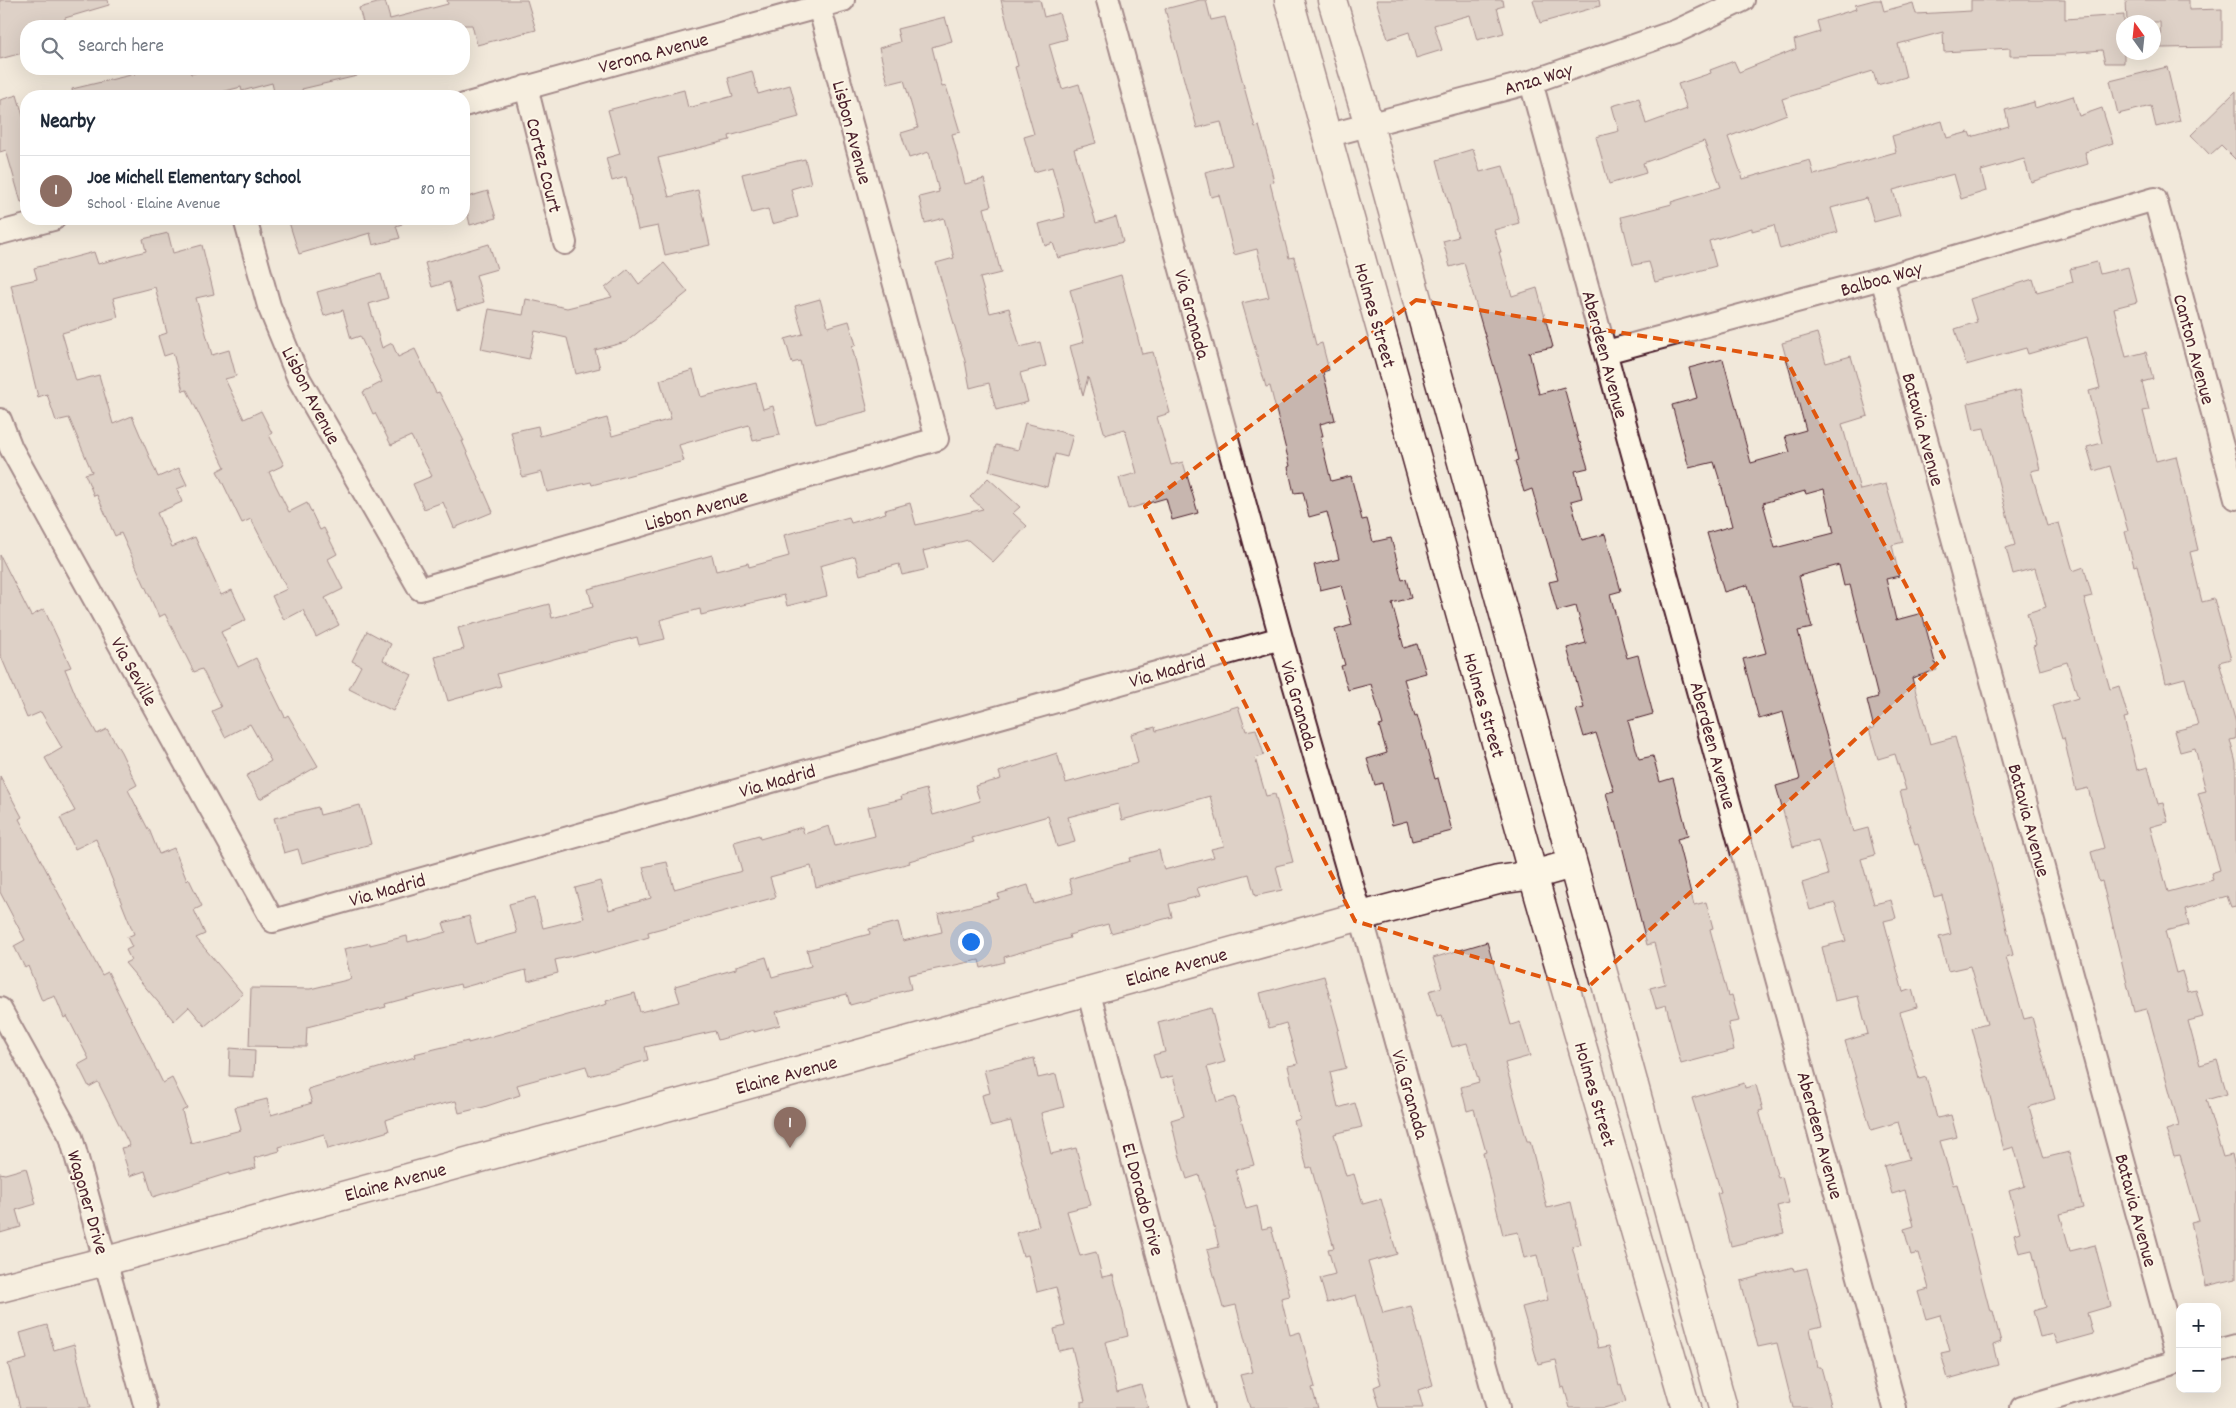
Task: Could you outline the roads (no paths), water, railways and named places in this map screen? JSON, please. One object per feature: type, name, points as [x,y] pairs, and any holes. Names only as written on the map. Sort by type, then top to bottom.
[{"type":"main road","name":"Holmes Street","points":[[1289,0],[1533,875],[1686,1408]]},
{"type":"main road","name":"Holmes Street","points":[[1332,0],[1369,124],[1722,1408]]},
{"type":"main road","name":"Elaine Avenue","points":[[0,1288],[106,1261],[1361,916],[1498,880],[1533,875],[1572,864]]},
{"type":"street","name":"Verona Avenue","points":[[470,103],[843,0]]},
{"type":"street","name":"Via Granada","points":[[1108,0],[1281,638],[1361,916],[1498,1408]]},
{"type":"street","name":"Anza Way","points":[[1326,136],[1531,82],[1677,31],[1743,0]]},
{"type":"street","name":"Lisbon Avenue","points":[[247,225],[269,306],[299,378],[420,589],[937,439],[819,6]]},
{"type":"street","name":"Aberdeen Avenue","points":[[1531,82],[1895,1408]]},
{"type":"street","name":"Cortez Court","points":[[526,87],[565,243]]},
{"type":"street","name":"Balboa Way","points":[[1606,352],[1882,278],[2155,199]]},
{"type":"street","name":"Canton Avenue","points":[[2155,199],[2236,498]]},
{"type":"street","points":[[0,233],[30,225]]},
{"type":"street","name":"Batavia Avenue","points":[[1882,278],[2176,1351]]},
{"type":"street","name":"Via Seville","points":[[0,420],[12,448],[273,922]]},
{"type":"street","name":"Via Madrid","points":[[273,922],[1281,638]]},
{"type":"street","name":"El Dorado Drive","points":[[1088,990],[1164,1277],[1202,1408]]},
{"type":"street","name":"Wagoner Drive","points":[[0,1009],[71,1137],[146,1408]]},
{"type":"street","points":[[2221,1350],[2236,1346]]},
{"type":"street","points":[[2022,1408],[2176,1363]]},
{"type":"place","name":"Joe Michell Elementary School","points":[[790,1148]]}]
